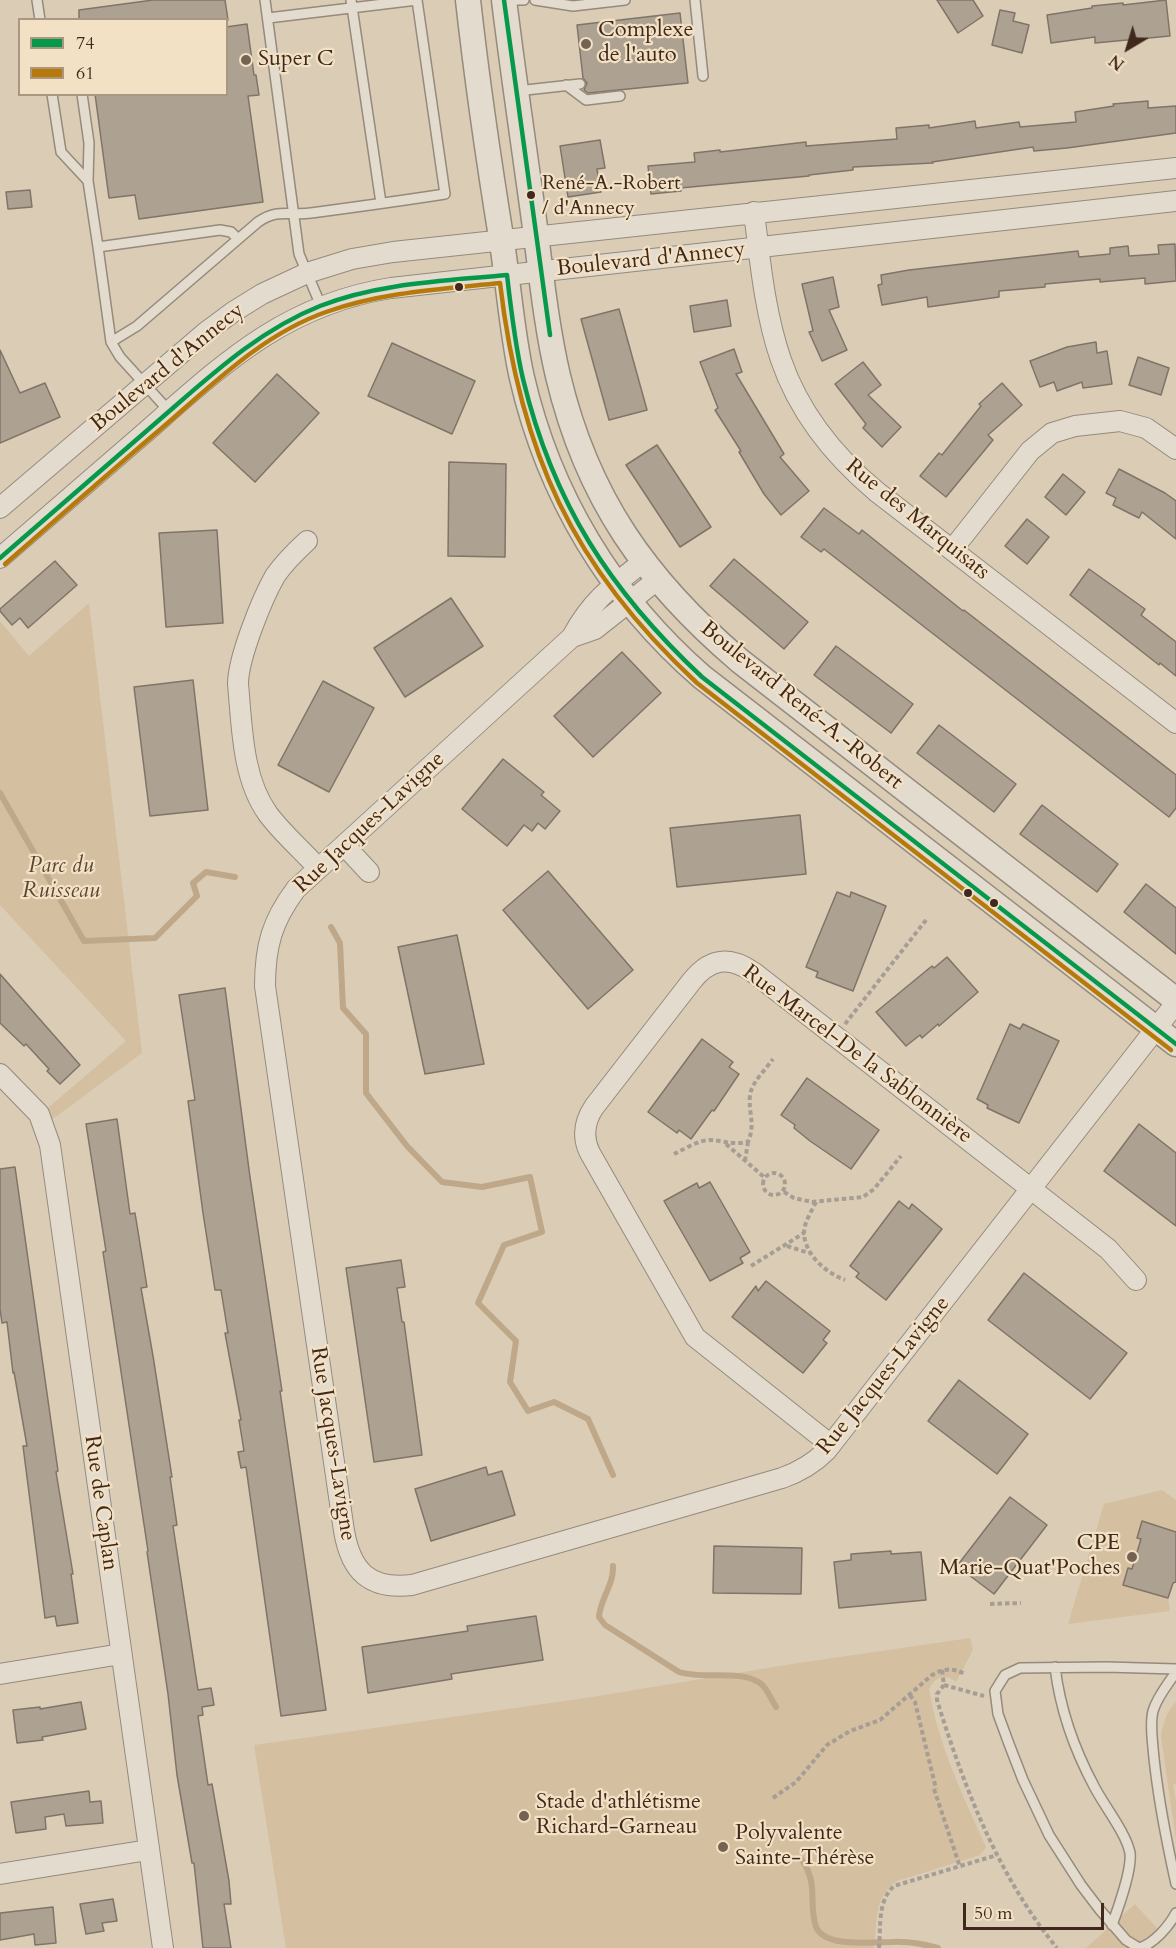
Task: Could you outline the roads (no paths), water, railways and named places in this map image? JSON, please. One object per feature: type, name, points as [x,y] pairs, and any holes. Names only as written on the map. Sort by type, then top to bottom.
[{"type":"street","name":"Boulevard René-A.-Robert","points":[[472,0],[502,241],[522,378],[540,439],[568,507],[596,557],[622,593],[662,640],[702,677],[1176,1044]]},
{"type":"street","name":"Boulevard René-A.-Robert","points":[[504,0],[555,360],[570,419],[598,488],[618,524],[650,571],[705,631],[740,662],[1176,1002]]},
{"type":"street","name":"Boulevard d'Annecy","points":[[0,508],[206,332],[262,294],[308,273],[368,256],[754,212],[1176,168]]},
{"type":"street","name":"Boulevard d'Annecy","points":[[0,558],[221,366],[256,340],[321,306],[374,291],[1176,201]]},
{"type":"street","name":"Rue des Marquisats","points":[[754,212],[777,347],[788,379],[824,437],[849,466],[877,492],[1176,723]]},
{"type":"street","points":[[952,550],[1030,451],[1052,433],[1075,426],[1120,421],[1146,428],[1176,449]]},
{"type":"street","points":[[307,541],[286,561],[270,585],[245,650],[238,684],[248,766],[256,791],[267,813],[318,868]]},
{"type":"street","name":"Rue Jacques-Lavigne","points":[[650,571],[622,593],[584,615],[572,637],[296,889],[273,927],[266,957],[265,986],[344,1531],[348,1552],[357,1567],[367,1577],[392,1586],[412,1585],[782,1478],[803,1469],[820,1457],[1032,1189],[1176,1002]]},
{"type":"street","points":[[344,844],[369,872]]},
{"type":"street","name":"Rue Marcel-De la Sablonnière","points":[[831,1445],[700,1342],[691,1332],[590,1153],[585,1134],[587,1119],[594,1107],[691,982],[708,965],[722,962],[744,966],[1116,1256],[1136,1280]]},
{"type":"street","name":"Rue de Caplan","points":[[0,1074],[39,1114],[50,1145],[163,1948]]},
{"type":"street","points":[[0,1674],[121,1654]]},
{"type":"street","points":[[0,1874],[148,1850]]},
{"type":"lane","points":[[37,0],[40,18]]},
{"type":"lane","points":[[266,0],[299,254],[321,306]]},
{"type":"lane","points":[[111,342],[137,326],[264,218],[281,212],[308,213],[445,195],[417,0],[352,4],[268,18]]},
{"type":"lane","points":[[515,0],[524,0]]},
{"type":"lane","points":[[535,0],[573,6],[624,0]]},
{"type":"lane","points":[[694,0],[703,76]]},
{"type":"lane","points":[[352,4],[381,203]]},
{"type":"lane","points":[[516,91],[580,84]]},
{"type":"lane","points":[[566,86],[586,100],[620,96]]},
{"type":"lane","points":[[51,96],[61,153],[88,181]]},
{"type":"lane","points":[[82,96],[89,143],[88,181],[111,342],[115,350],[169,411]]},
{"type":"lane","points":[[98,247],[220,230],[231,232],[238,239]]},
{"type":"lane","points":[[1055,1667],[1063,1710],[1075,1742],[1090,1779],[1118,1826],[1130,1854],[1113,1925]]},
{"type":"lane","points":[[1176,1671],[1020,1668],[1012,1671],[999,1682],[995,1691],[998,1714],[1020,1771],[1049,1835],[1081,1885],[1113,1925],[1126,1940],[1139,1948],[1151,1941],[1170,1923],[1176,1913]]},
{"type":"lane","points":[[1176,1671],[1156,1701],[1152,1716],[1155,1768],[1176,1884]]},
{"type":"waterway","points":[[0,793],[84,941],[155,938],[197,896],[193,883],[206,872],[235,877]]},
{"type":"waterway","points":[[331,927],[340,943],[343,1008],[366,1034],[366,1093],[407,1146],[442,1182],[482,1187],[530,1177],[542,1232],[504,1245],[478,1303],[516,1341],[510,1382],[528,1411],[554,1402],[588,1419],[613,1475]]},
{"type":"waterway","points":[[613,1566],[613,1573],[599,1617],[605,1625],[679,1672],[699,1675],[732,1675],[752,1679],[765,1688],[776,1707]]},
{"type":"waterway","points":[[802,1860],[810,1878],[814,1918],[821,1934],[838,1941],[904,1942],[938,1948]]},
{"type":"place","name":"Complexe de l'auto","points":[[586,44]]},
{"type":"place","name":"Super C","points":[[246,60]]},
{"type":"place","name":"René-A.-Robert / d'Annecy","points":[[531,195]]},
{"type":"place","name":"CPE Marie-Quat'Poches","points":[[1132,1557]]},
{"type":"place","name":"Stade d'athlétisme Richard-Garneau","points":[[524,1816]]},
{"type":"place","name":"Polyvalente Sainte-Thérèse","points":[[723,1847]]},
{"type":"park label","name":"Parc du Ruisseau","points":[[61,880]]}]
